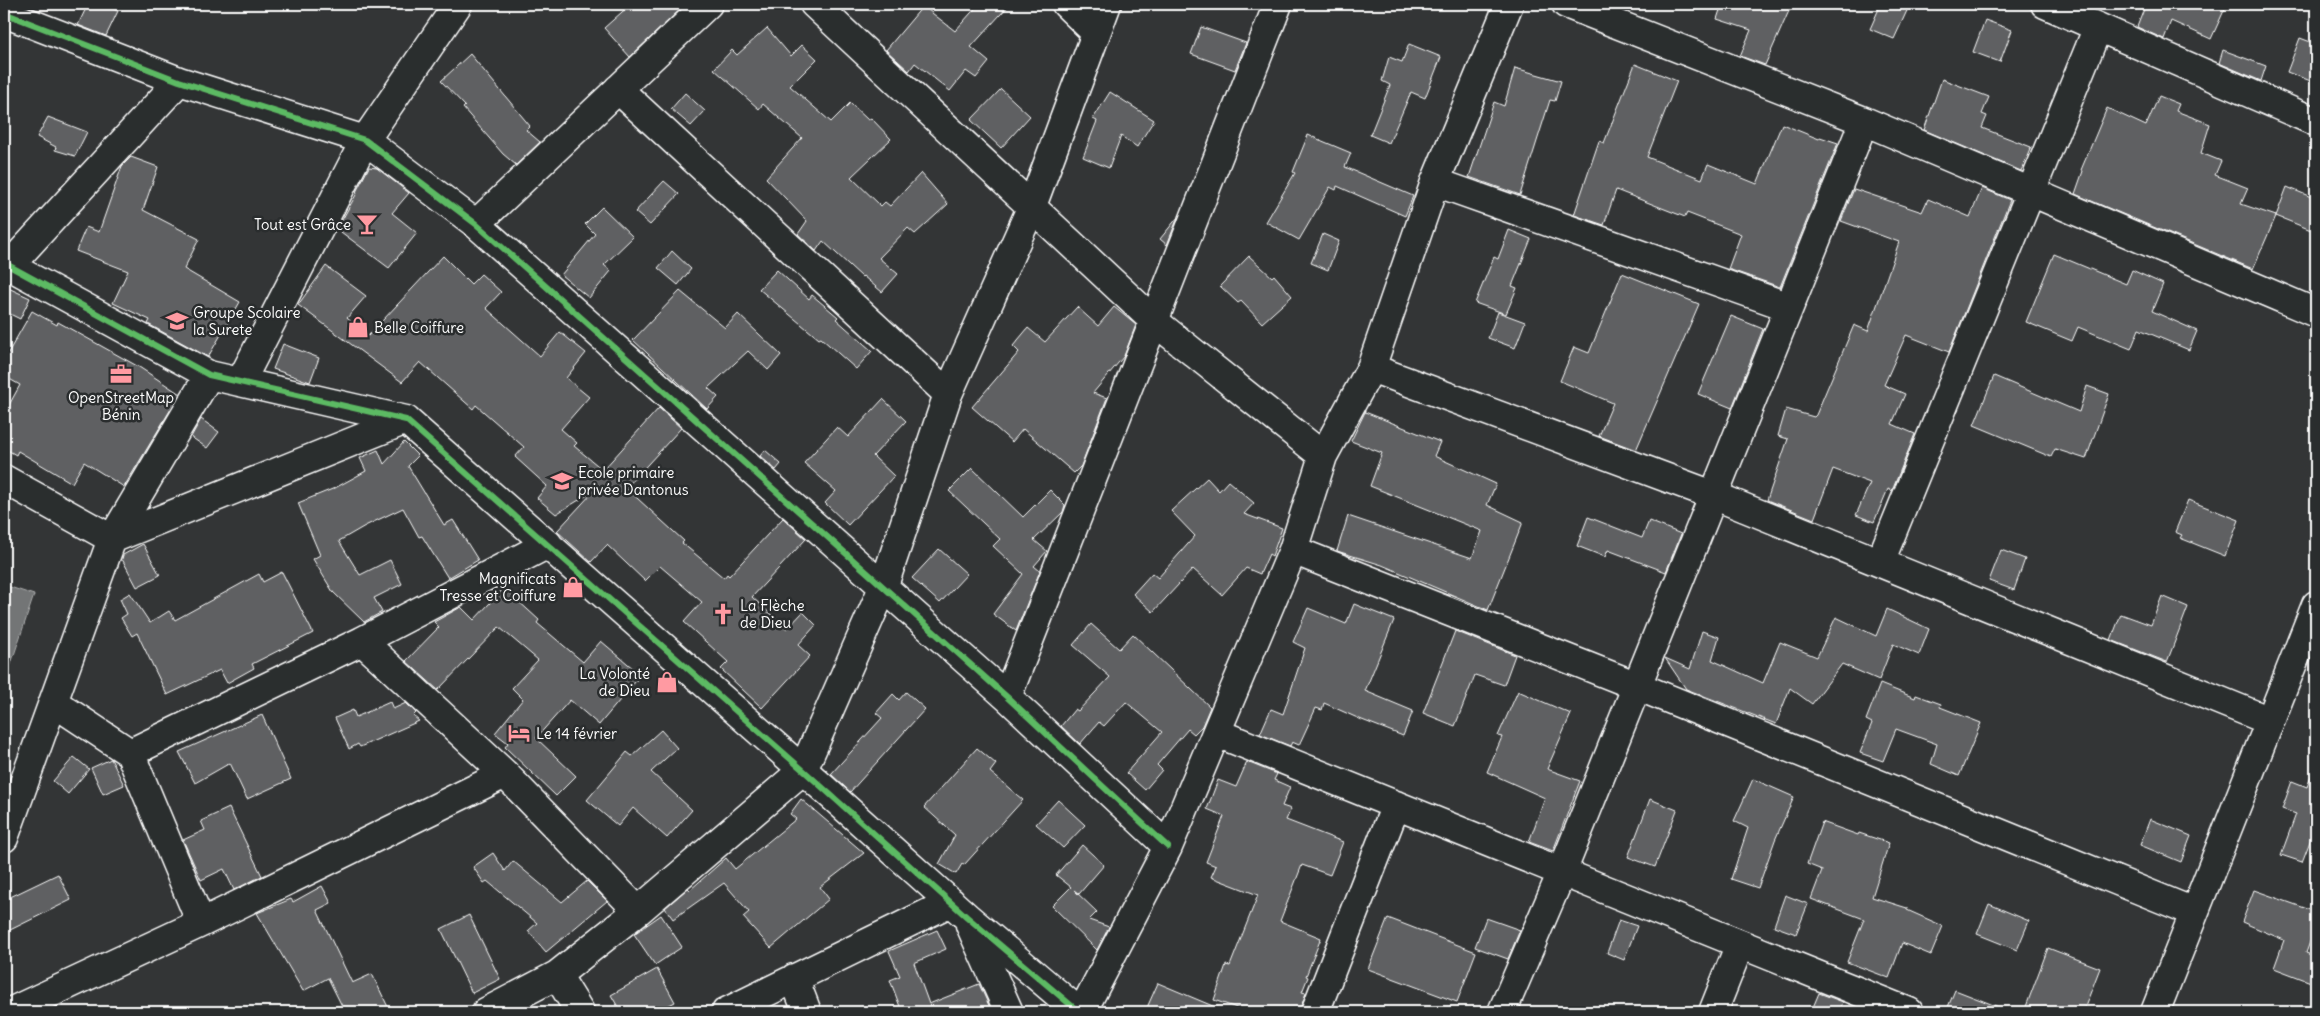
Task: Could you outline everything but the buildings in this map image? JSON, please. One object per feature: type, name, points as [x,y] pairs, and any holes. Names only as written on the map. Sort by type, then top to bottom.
[{"type":"street","points":[[241,381],[365,140],[458,4]]},
{"type":"street","points":[[476,224],[708,4]]},
{"type":"street","points":[[814,4],[1154,321],[1323,456]]},
{"type":"street","points":[[1066,4],[1095,32]]},
{"type":"street","points":[[486,1012],[557,975],[638,911],[803,770],[883,588],[948,394],[1032,206],[1095,32],[1107,4]]},
{"type":"street","points":[[1007,697],[1278,4]]},
{"type":"street","points":[[178,81],[6,265],[209,375],[406,420],[959,910],[1080,1012],[1168,848],[1217,733],[1293,550],[1323,456],[1371,368],[1435,182],[1509,4]]},
{"type":"street","points":[[1566,4],[1864,121],[2316,313]]},
{"type":"street","points":[[2045,4],[2315,119]]},
{"type":"street","points":[[4,12],[178,81],[365,140],[476,224],[1007,697],[1168,848]]},
{"type":"street","points":[[1880,562],[2098,27]]},
{"type":"street","points":[[618,89],[948,394]]},
{"type":"street","points":[[1502,1012],[1562,872],[1864,121]]},
{"type":"street","points":[[1435,182],[1789,307]]},
{"type":"street","points":[[1371,368],[1713,495],[2270,721]]},
{"type":"street","points":[[4,838],[112,539],[209,375]]},
{"type":"street","points":[[112,539],[406,420]]},
{"type":"street","points":[[4,478],[112,539]]},
{"type":"street","points":[[130,753],[362,641],[548,544]]},
{"type":"street","points":[[1293,550],[1636,686],[2194,912]]},
{"type":"street","points":[[2155,1012],[2270,721],[2307,656],[2316,604]]},
{"type":"street","points":[[362,641],[505,774],[638,911]]},
{"type":"street","points":[[53,702],[130,753],[200,923]]},
{"type":"street","points":[[1217,733],[1909,1012]]},
{"type":"street","points":[[10,1012],[200,923],[505,774]]},
{"type":"street","points":[[1315,1012],[1396,805]]},
{"type":"street","points":[[726,1012],[794,978],[959,910]]},
{"type":"street","points":[[959,910],[1009,1012]]},
{"type":"street","points":[[1712,1012],[1740,944]]},
{"type":"street","points":[[557,975],[580,1012]]},
{"type":"street","points":[[794,978],[807,1012]]},
{"type":"shaded area","points":[[4,585],[34,595],[4,685]]},
{"type":"cycle path","points":[[4,13],[179,81],[365,140],[476,224],[1007,697],[1168,847]]},
{"type":"cycle path","points":[[4,263],[209,375],[406,420],[967,917],[1079,1012]]},
{"type":"place","name":"Tout est Grâce","points":[[367,224]]},
{"type":"place","name":"Groupe Scolaire la Surete","points":[[177,321]]},
{"type":"place","name":"Belle Coiffure","points":[[358,327]]},
{"type":"place","name":"OpenStreetMap Bénin","points":[[121,374]]},
{"type":"place","name":"Ecole primaire privée Dantonus","points":[[562,481]]},
{"type":"place","name":"Magnificats Tresse et Coiffure","points":[[573,587]]},
{"type":"place","name":"La Flèche de Dieu","points":[[723,614]]},
{"type":"place","name":"La Volonté de Dieu","points":[[667,682]]},
{"type":"place","name":"Le 14 février","points":[[519,733]]}]
